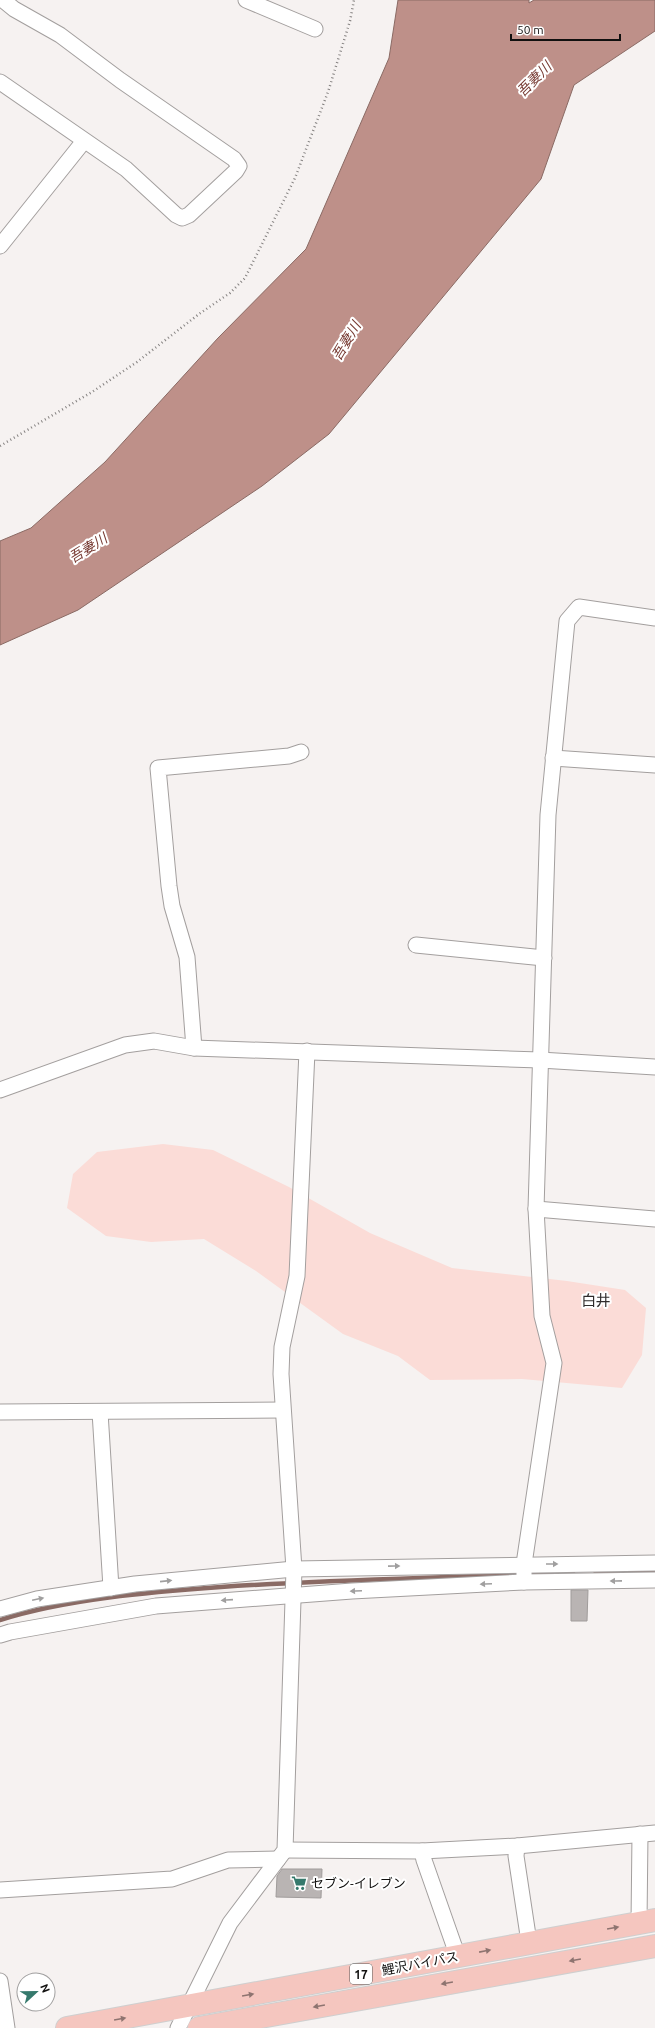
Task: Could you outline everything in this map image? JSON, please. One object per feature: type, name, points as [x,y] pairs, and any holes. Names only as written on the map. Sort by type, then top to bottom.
[{"type":"highway","name":"鯉沢バイパス","points":[[68,2028],[458,1957],[530,1942],[647,1922]]},
{"type":"highway","name":"鯉沢バイパス","points":[[199,2028],[655,1946]]},
{"type":"street","points":[[0,82],[126,169],[176,215],[182,218],[189,215],[236,171],[239,166],[234,159],[120,80],[60,34],[14,9],[3,0]]},
{"type":"street","points":[[246,0],[315,29]]},
{"type":"street","points":[[0,246],[84,141]]},
{"type":"street","points":[[524,1574],[554,1363],[542,1316],[536,1210],[548,815],[566,621],[579,607],[655,618]]},
{"type":"street","points":[[194,1048],[187,957],[172,906],[158,768],[289,756],[301,752]]},
{"type":"street","points":[[553,758],[655,765]]},
{"type":"street","points":[[416,944],[544,958]]},
{"type":"street","points":[[0,1090],[125,1045],[154,1041],[194,1048],[540,1060],[655,1067]]},
{"type":"street","points":[[178,2028],[230,1923],[282,1854],[293,1582],[281,1374],[282,1347],[297,1276],[307,1051]]},
{"type":"street","points":[[536,1210],[655,1219]]},
{"type":"street","points":[[0,1412],[282,1410]]},
{"type":"street","points":[[100,1412],[111,1588]]},
{"type":"street","points":[[0,1609],[37,1599],[111,1588],[524,1574],[655,1563]]},
{"type":"street","points":[[0,1635],[293,1582],[524,1574],[655,1580]]},
{"type":"street","points":[[0,1890],[172,1879],[228,1860],[282,1854],[422,1851],[517,1846],[655,1833]]},
{"type":"street","points":[[640,1834],[647,1922]]},
{"type":"street","points":[[517,1846],[516,1856],[530,1942]]},
{"type":"street","points":[[422,1851],[458,1957]]},
{"type":"street","points":[[0,1981],[7,2028]]},
{"type":"path","points":[[0,446],[92,392],[136,362],[199,314],[230,293],[245,278],[294,178],[328,92],[350,21],[354,0]]},
{"type":"shaded area","points":[[163,1144],[213,1150],[289,1187],[370,1233],[452,1268],[567,1281],[625,1290],[646,1308],[642,1355],[622,1388],[522,1379],[430,1380],[398,1356],[343,1334],[256,1271],[204,1239],[151,1242],[106,1236],[67,1208],[73,1174],[97,1152]]},
{"type":"water","name":"吾妻川","points":[[398,0],[529,0],[529,3],[534,0],[655,0],[655,31],[574,85],[541,179],[329,434],[262,486],[78,610],[0,645],[0,541],[31,528],[105,462],[218,338],[306,249],[389,58]]},
{"type":"building","points":[[571,1590],[588,1590],[587,1621],[571,1621]]},
{"type":"building","name":"セブン-イレブン","points":[[282,1869],[322,1869],[321,1898],[276,1897],[277,1876]]},
{"type":"waterway","points":[[595,1571],[655,1573]]},
{"type":"waterway","points":[[0,1620],[81,1602],[166,1591],[309,1582],[573,1572]]},
{"type":"place","name":"セブン-イレブン","points":[[299,1883]]},
{"type":"district","name":"白井","points":[[596,1300]]}]
